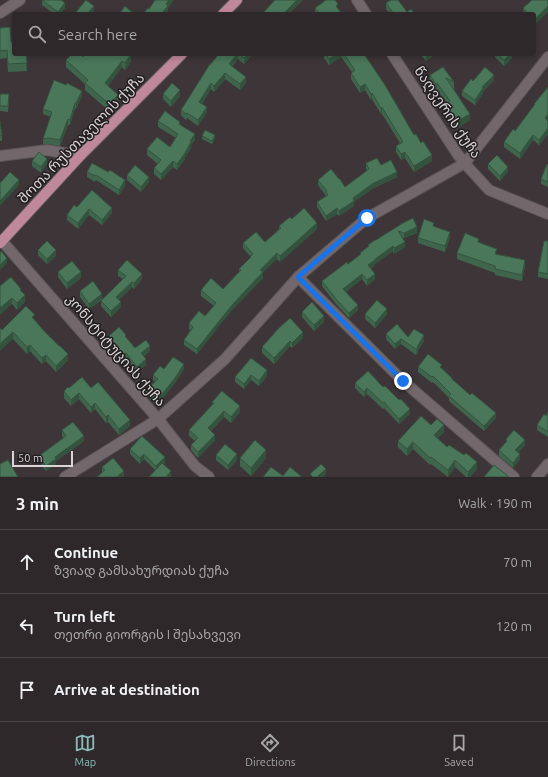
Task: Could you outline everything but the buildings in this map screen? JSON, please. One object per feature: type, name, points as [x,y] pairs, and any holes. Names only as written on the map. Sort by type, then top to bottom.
[{"type":"main road","points":[[225,12],[237,0]]},
{"type":"main road","name":"შოთა რუსთაველის ქუჩა","points":[[1,242],[80,156],[180,56]]},
{"type":"street","points":[[0,13],[20,0]]},
{"type":"street","points":[[357,0],[365,12]]},
{"type":"street","name":"წაღვერის ქუჩა","points":[[393,56],[458,155],[489,190],[548,214]]},
{"type":"street","points":[[65,477],[158,419],[225,359],[298,277],[367,218],[465,162],[548,57]]},
{"type":"street","points":[[0,156],[47,150],[80,156]]},
{"type":"street","name":"კონსტიტუციას ქუჩა","points":[[1,242],[158,419],[195,466],[209,477]]},
{"type":"street","points":[[298,277],[403,381],[514,477]]},
{"type":"street","points":[[537,477],[548,464]]},
{"type":"route","points":[[367,218],[298,277],[403,381]]}]
